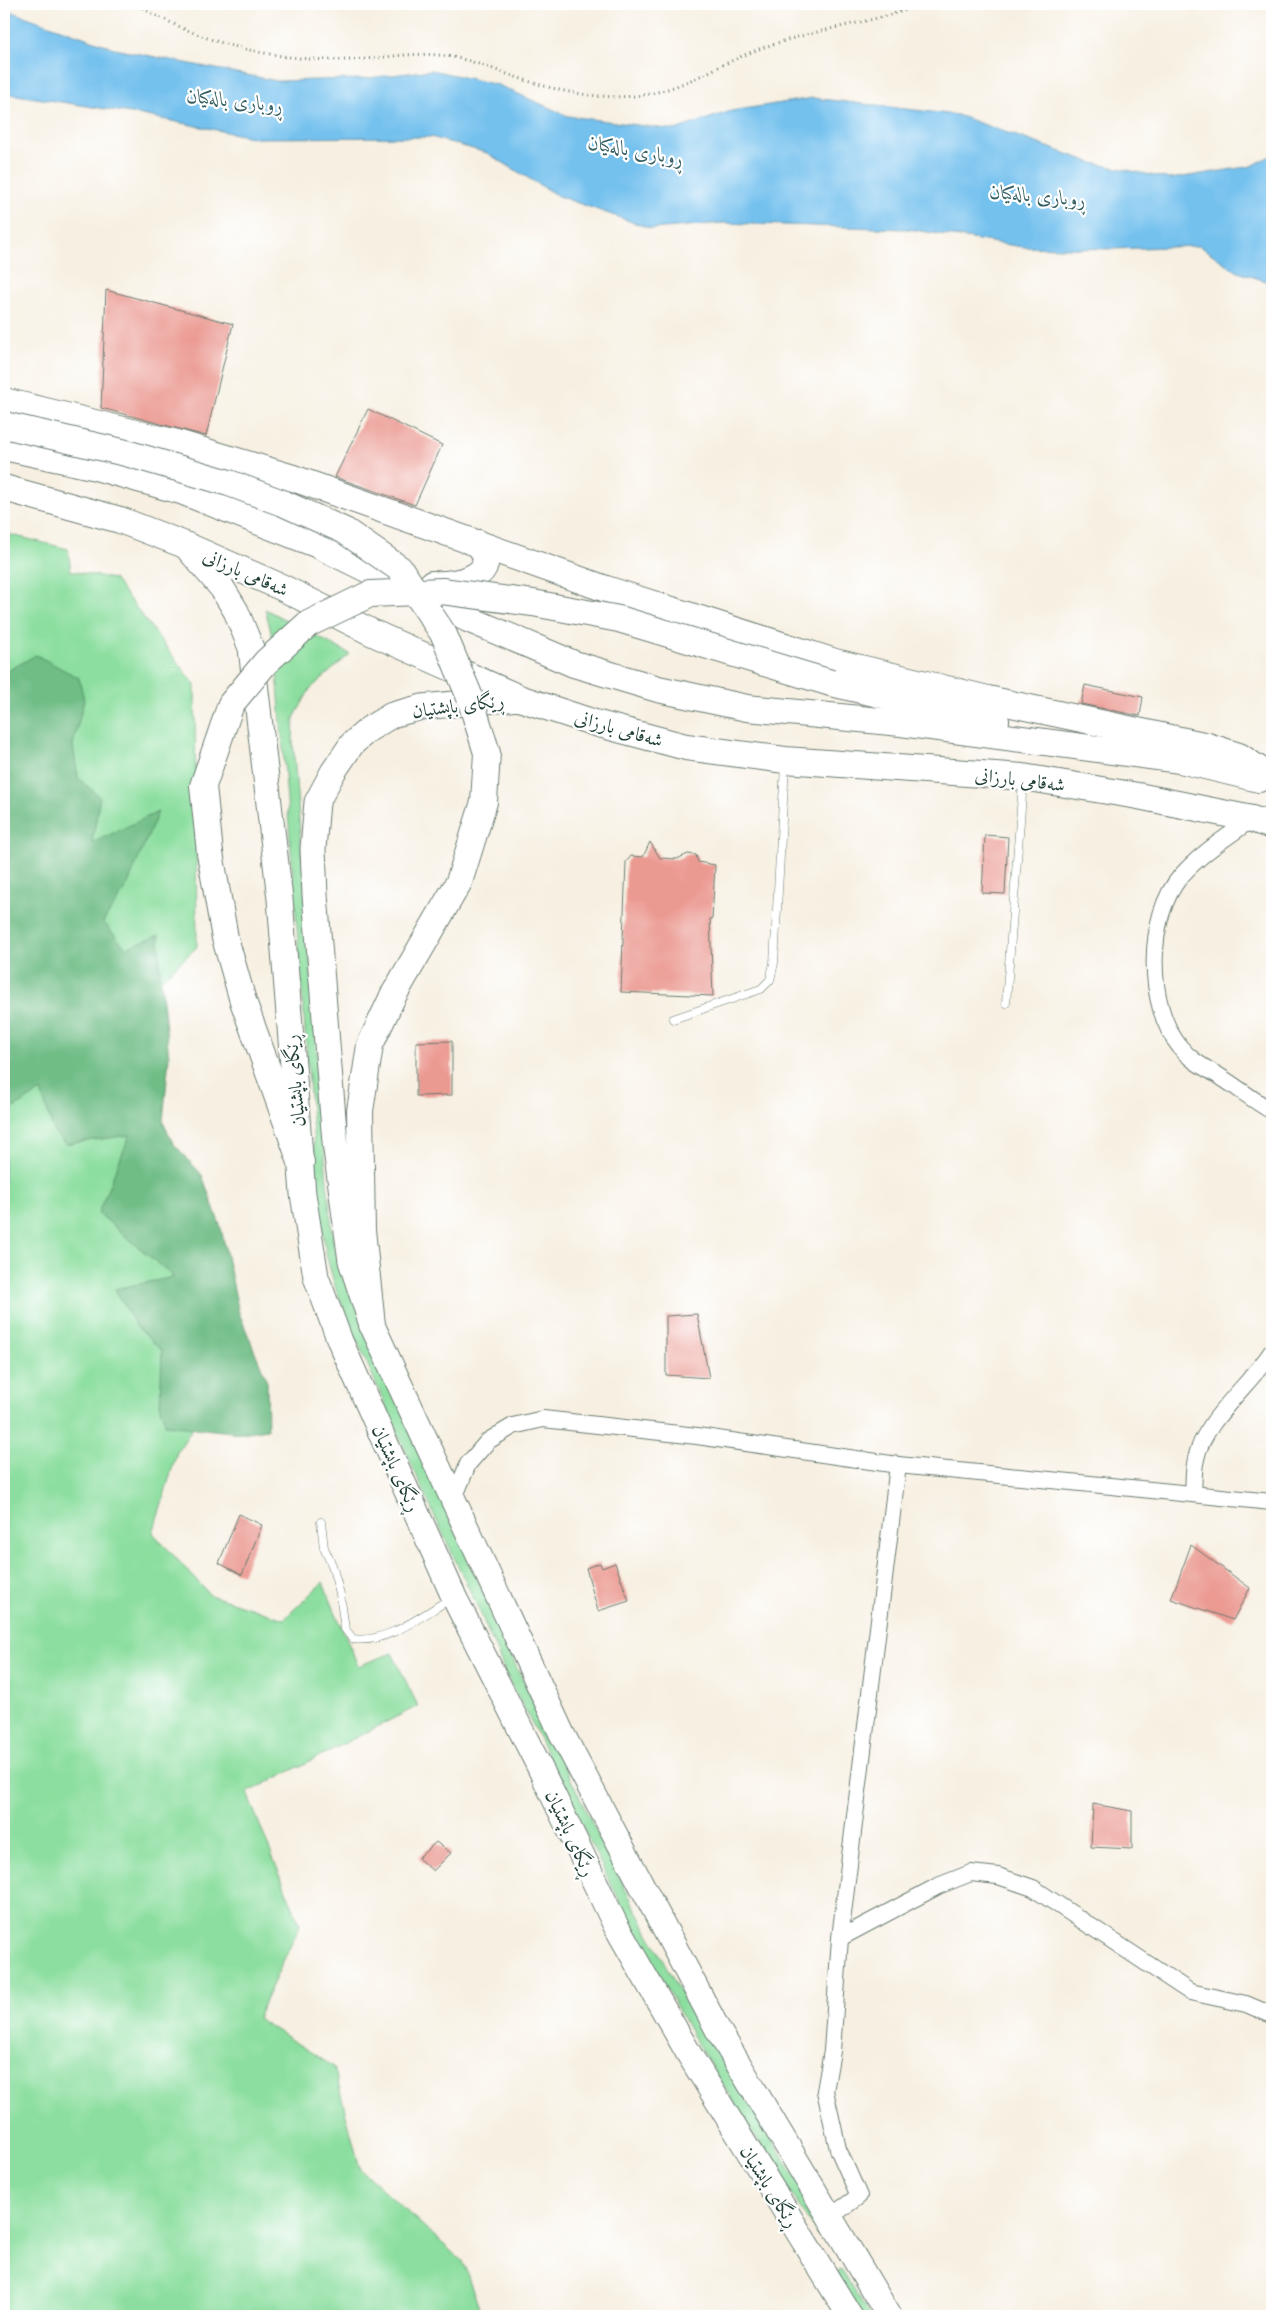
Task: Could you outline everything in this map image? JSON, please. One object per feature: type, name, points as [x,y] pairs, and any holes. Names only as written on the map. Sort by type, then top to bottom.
[{"type":"highway","points":[[4,402],[195,448],[293,478],[676,612],[866,671],[988,700],[1208,746],[1238,756],[1272,780]]},
{"type":"highway","points":[[4,425],[126,453],[229,483],[285,504],[345,531],[400,569],[444,635],[469,695],[487,753],[484,802],[459,882],[393,996],[370,1045],[360,1112],[362,1230],[372,1325]]},
{"type":"highway","name":"شەقامی بارزانی","points":[[4,446],[92,466],[181,492],[318,546],[468,619],[574,664],[658,689],[747,708],[901,723],[1180,760],[1272,780]]},
{"type":"highway","name":"شەقامی بارزانی","points":[[4,488],[120,520],[185,545],[281,587],[373,632],[519,698],[595,723],[686,747],[785,760],[1023,777],[1138,796],[1262,823]]},
{"type":"highway","points":[[475,577],[484,567],[485,561],[482,548],[478,542]]},
{"type":"highway","points":[[368,570],[434,585],[455,584],[506,564],[540,564]]},
{"type":"highway","points":[[301,1162],[243,1002],[225,938],[210,853],[203,786],[231,704],[266,662],[308,624],[370,594],[442,592],[533,603],[619,619],[831,683],[1180,760]]},
{"type":"main road","name":"ڕێگای باپشتیان","points":[[185,545],[222,588],[236,611],[251,648],[280,899],[301,1162],[316,1277],[340,1342],[454,1597],[540,1766],[616,1926],[689,2054],[850,2316]]},
{"type":"main road","name":"ڕێگای باپشتیان","points":[[519,698],[422,706],[392,715],[369,729],[352,744],[333,772],[317,802],[313,849],[315,895],[336,1142],[351,1261],[372,1325],[454,1506],[562,1734],[713,2021],[889,2316]]},
{"type":"main road","points":[[817,2261],[846,2244]]},
{"type":"street","points":[[1262,823],[1205,853],[1180,877],[1166,902],[1157,935],[1153,966],[1165,1024],[1179,1046],[1197,1065],[1219,1076],[1272,1111]]},
{"type":"street","points":[[1193,1494],[1196,1458],[1208,1429],[1259,1371],[1272,1350]]},
{"type":"street","points":[[454,1506],[461,1477],[468,1464],[483,1446],[500,1432],[513,1426],[543,1419],[697,1436],[898,1465],[1272,1502]]},
{"type":"street","points":[[830,2217],[859,2196],[838,2149],[825,2091],[832,2051],[840,1938],[898,1465]]},
{"type":"street","points":[[840,1938],[946,1883],[971,1873],[998,1876],[1033,1888],[1190,1992],[1246,2004],[1272,2015]]},
{"type":"lane","points":[[673,1019],[761,990],[770,980],[774,963],[785,760]]},
{"type":"lane","points":[[1006,1003],[1023,777]]},
{"type":"lane","points":[[321,1522],[324,1548],[332,1565],[340,1594],[345,1629],[353,1639],[366,1641],[381,1637],[454,1597]]},
{"type":"path","points":[[134,4],[213,40],[268,52],[316,59],[347,60],[421,54],[446,56],[476,63],[561,91],[600,97],[637,96],[680,85],[760,48],[794,37],[904,11],[925,4]]},
{"type":"green space","points":[[4,533],[68,549],[71,571],[114,579],[195,685],[197,947],[135,1003],[212,1399],[177,1452],[153,1533],[210,1595],[284,1619],[323,1582],[358,1666],[392,1653],[418,1706],[247,1793],[300,1925],[257,2018],[334,2067],[360,2169],[463,2262],[482,2316],[4,2316]]},
{"type":"green space","points":[[265,609],[350,654],[310,689],[294,718],[293,741],[327,1181],[334,1247],[345,1282],[515,1664],[612,1864],[697,2024],[718,2052],[828,2230],[817,2235],[693,2037],[606,1875],[533,1725],[509,1681],[336,1290],[326,1254],[318,1197],[275,647]]},
{"type":"green space","points":[[36,655],[79,678],[84,700],[73,745],[78,778],[100,797],[92,843],[158,812],[127,886],[103,922],[126,948],[159,935],[160,973],[169,1057],[163,1122],[173,1143],[202,1175],[221,1228],[239,1313],[267,1381],[268,1429],[241,1433],[166,1425],[160,1408],[162,1351],[136,1326],[115,1289],[174,1277],[98,1213],[130,1135],[66,1144],[54,1132],[41,1091],[4,1114],[4,673]]},
{"type":"green space","points":[[839,2270],[842,2271],[870,2316],[862,2316],[837,2275]]},
{"type":"water","name":"ڕوباری بالەکیان","points":[[4,9],[120,50],[277,81],[361,79],[432,70],[498,85],[568,116],[675,130],[731,111],[813,98],[957,115],[1093,163],[1170,179],[1252,166],[1272,155],[1272,283],[1238,272],[1200,246],[1111,249],[1023,247],[908,229],[723,223],[652,229],[558,196],[487,153],[431,137],[256,138],[137,114],[4,93]]},
{"type":"building","points":[[106,290],[233,324],[206,436],[101,408]]},
{"type":"building","points":[[368,409],[442,445],[415,505],[335,477]]},
{"type":"building","points":[[1085,685],[1143,697],[1140,716],[1081,704]]},
{"type":"building","points":[[985,835],[1008,837],[1005,894],[982,893]]},
{"type":"building","points":[[650,842],[660,858],[677,859],[688,854],[696,855],[698,862],[715,865],[712,919],[710,919],[713,996],[621,992],[626,862],[631,856],[643,857]]},
{"type":"building","points":[[452,1041],[452,1095],[416,1096],[416,1042]]},
{"type":"building","points":[[697,1314],[709,1378],[666,1375],[666,1316]]},
{"type":"building","points":[[239,1514],[262,1525],[242,1575],[219,1563]]},
{"type":"building","points":[[1191,1545],[1250,1588],[1233,1620],[1171,1599]]},
{"type":"building","points":[[600,1563],[602,1568],[615,1563],[629,1601],[598,1611],[586,1568]]},
{"type":"building","points":[[1093,1804],[1132,1811],[1132,1849],[1091,1847]]},
{"type":"building","points":[[436,1842],[451,1853],[433,1871],[418,1858]]}]
